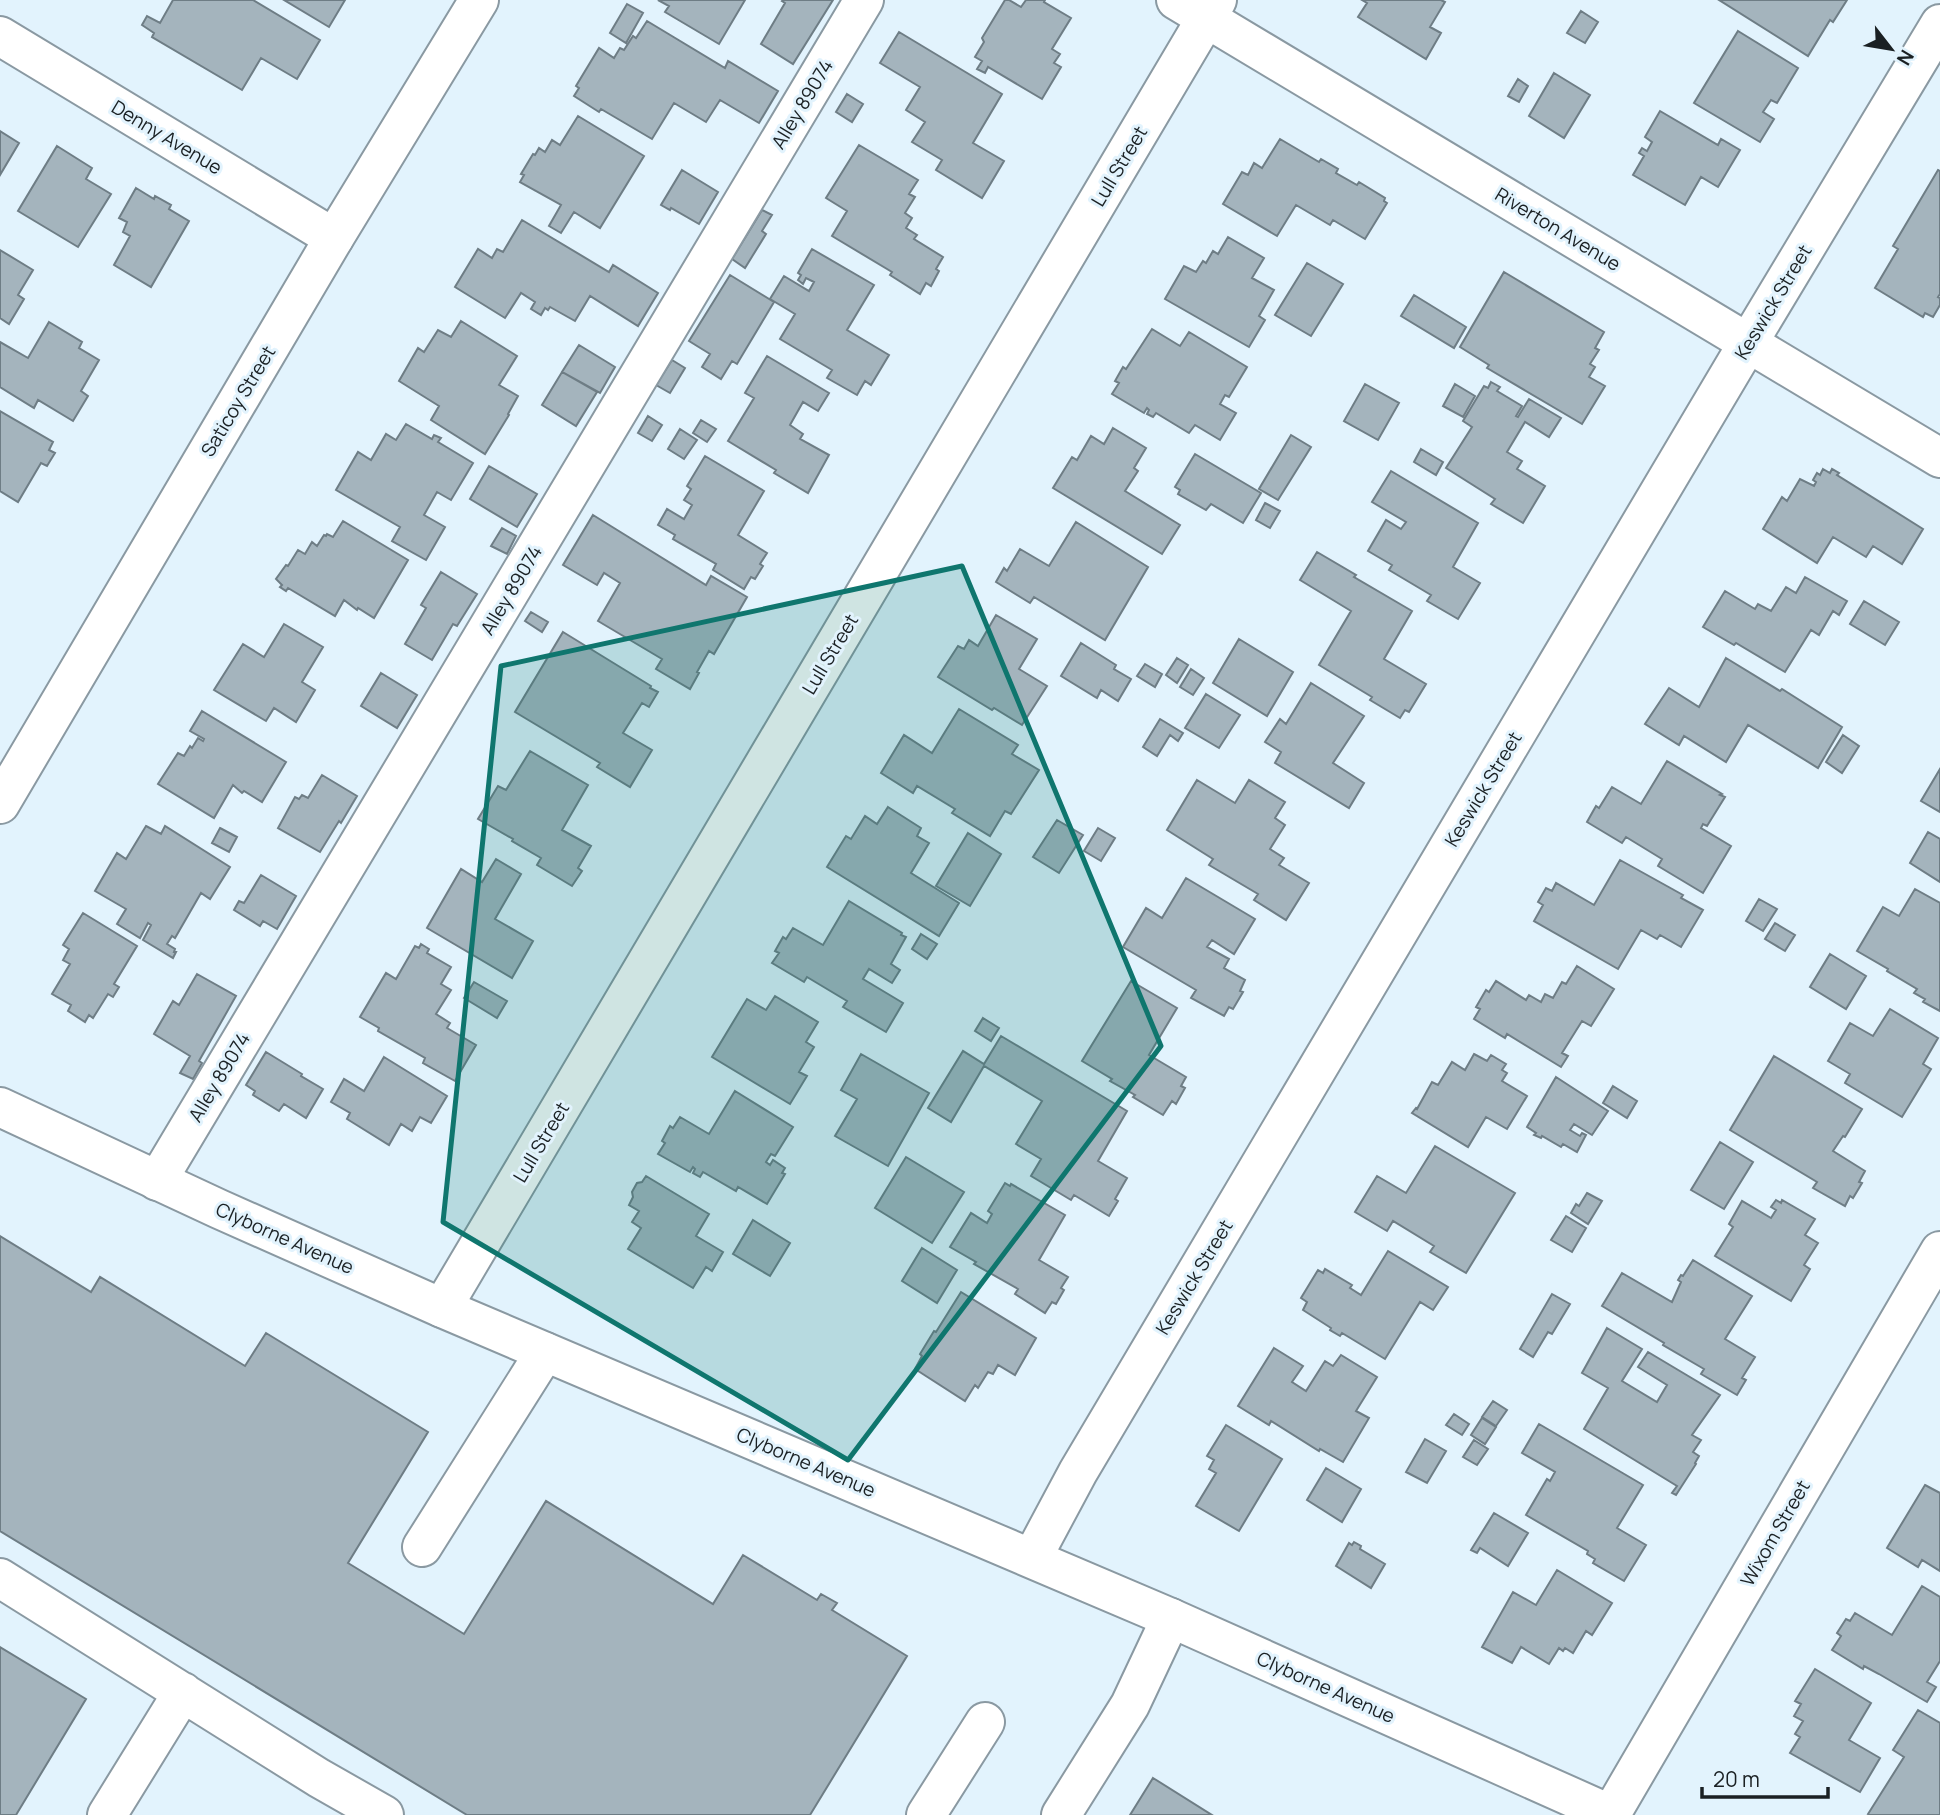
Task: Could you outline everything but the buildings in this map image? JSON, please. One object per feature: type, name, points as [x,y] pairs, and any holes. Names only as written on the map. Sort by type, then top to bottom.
[{"type":"street","name":"Saticoy Street","points":[[5,785],[479,0]]},
{"type":"street","name":"Alley 89074","points":[[157,1181],[864,0]]},
{"type":"street","name":"Riverton Avenue","points":[[1200,6],[1940,458]]},
{"type":"street","name":"Lull Street","points":[[442,1308],[1200,6]]},
{"type":"street","name":"Keswick Street","points":[[1032,1558],[1078,1472],[1940,24]]},
{"type":"street","name":"Denny Avenue","points":[[0,36],[334,238]]},
{"type":"street","name":"Clyborne Avenue","points":[[0,1107],[157,1181],[442,1308],[1171,1618],[1611,1815]]},
{"type":"street","name":"Wixom Street","points":[[1611,1815],[1940,1251]]},
{"type":"street","points":[[422,1547],[545,1352]]},
{"type":"street","points":[[0,1578],[319,1778],[384,1815]]},
{"type":"street","points":[[1061,1815],[1130,1705],[1171,1618]]},
{"type":"street","points":[[107,1815],[183,1692]]},
{"type":"street","points":[[926,1815],[985,1722]]},
{"type":"highlighted area","points":[[962,566],[1161,1046],[848,1460],[443,1222],[501,666]]}]
